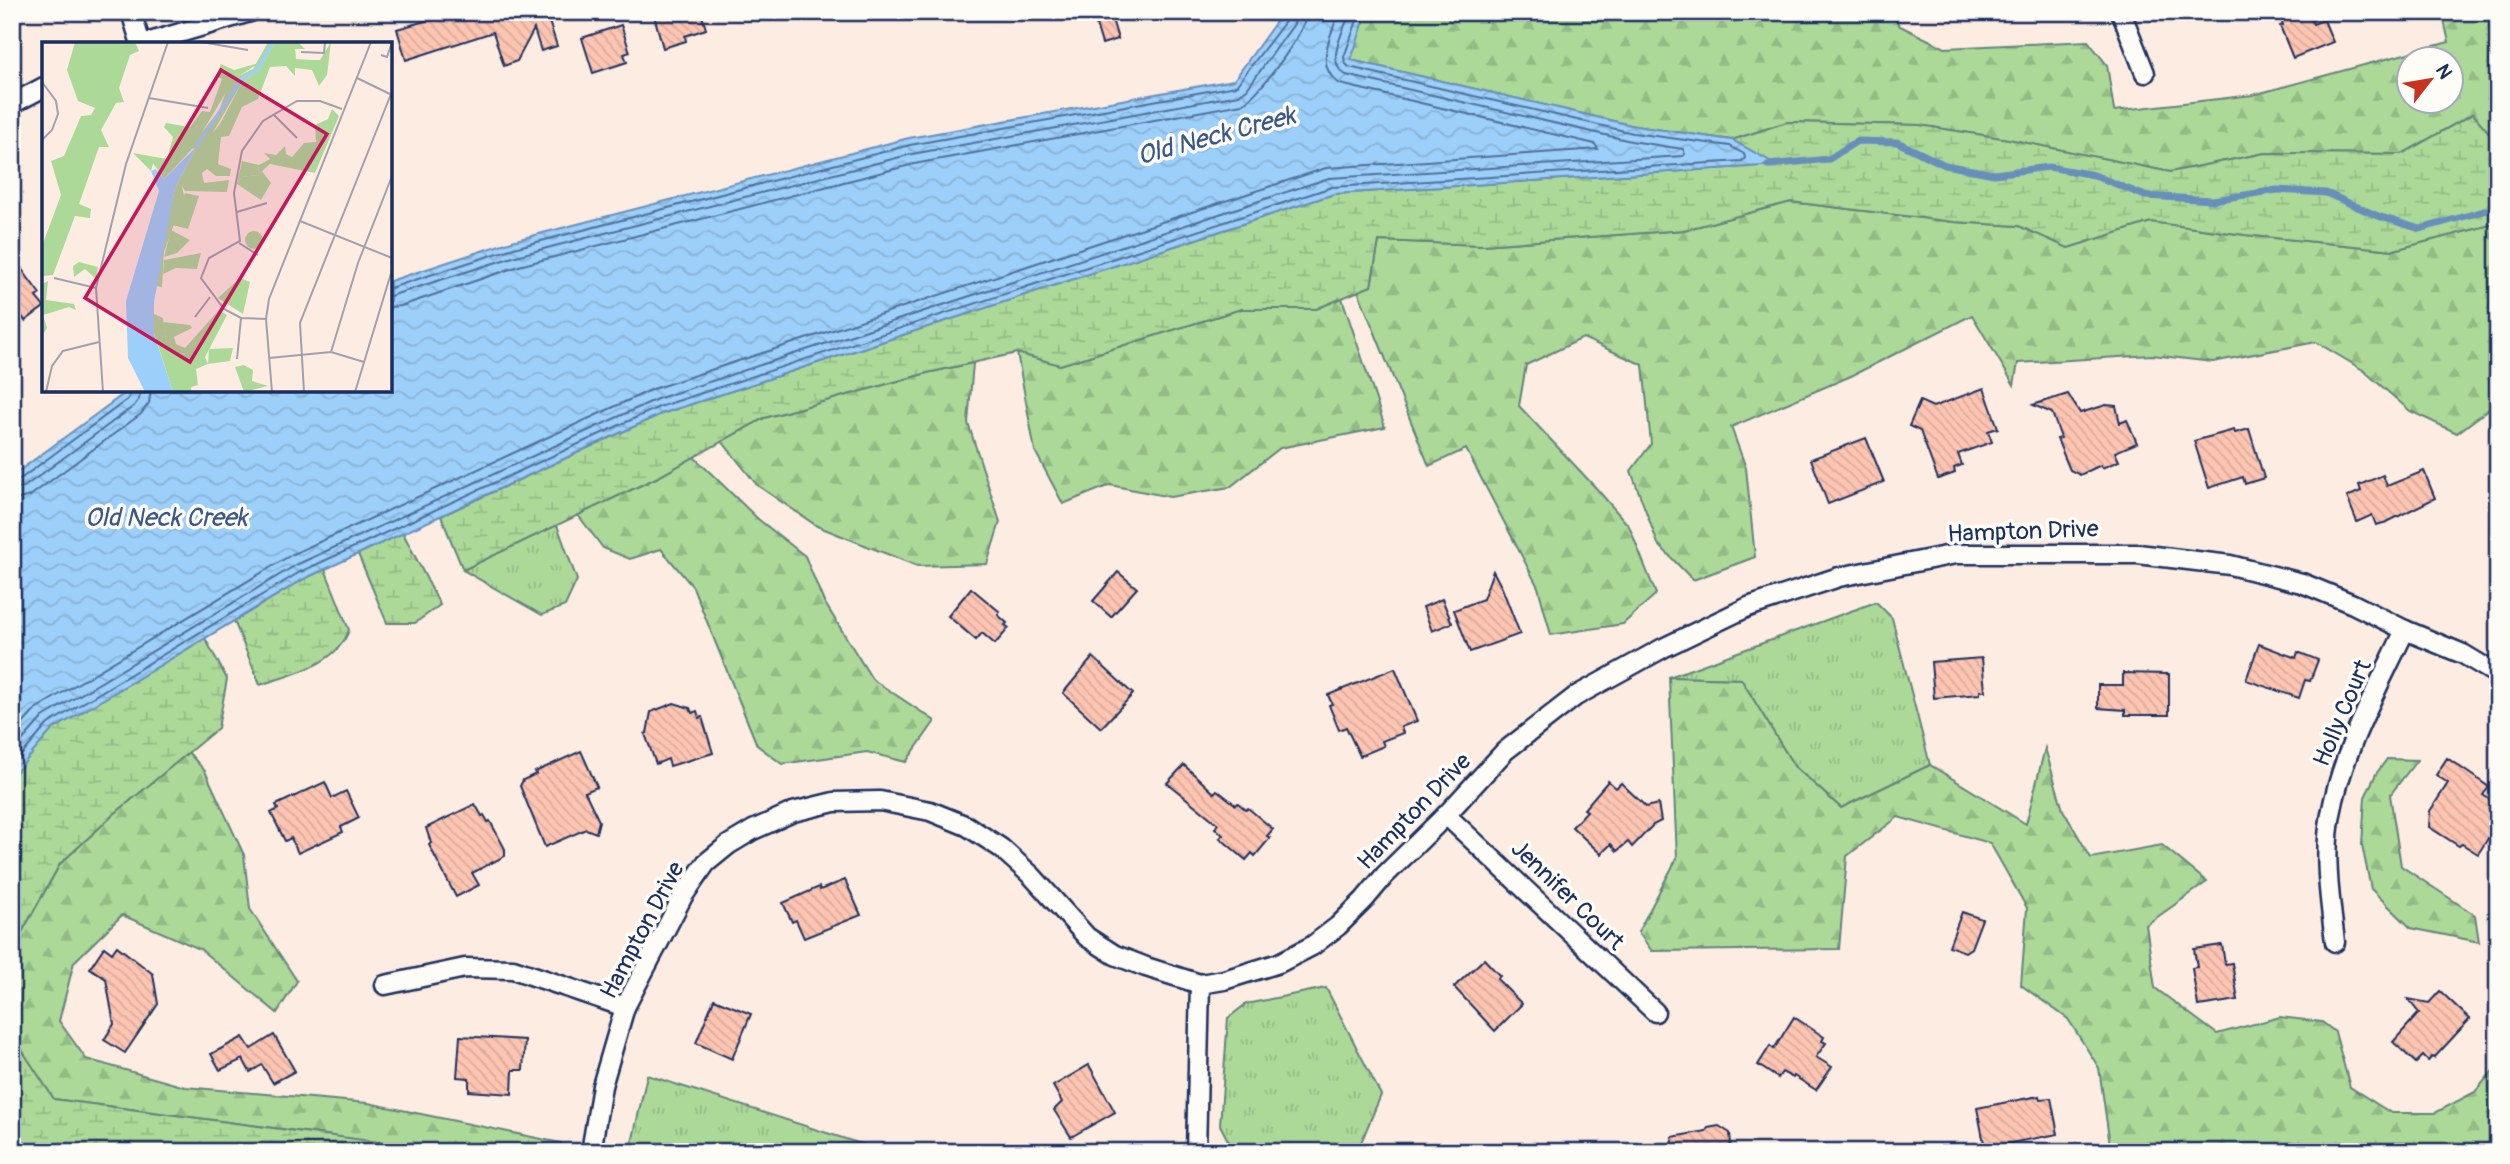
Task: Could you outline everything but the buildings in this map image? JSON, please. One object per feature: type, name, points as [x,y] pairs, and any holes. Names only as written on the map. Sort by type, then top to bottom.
[{"type":"street","points":[[131,12],[141,42]]},
{"type":"street","points":[[149,42],[250,12]]},
{"type":"street","points":[[2120,12],[2145,73]]},
{"type":"street","points":[[12,104],[42,88]]},
{"type":"street","name":"Hampton Drive","points":[[591,1152],[602,1086],[625,1007],[683,896],[706,863],[728,845],[793,812],[834,802],[880,801],[930,811],[967,826],[1001,848],[1032,876],[1087,937],[1115,955],[1200,984],[1224,980],[1279,963],[1312,946],[1338,926],[1385,875],[1446,816],[1504,751],[1576,696],[1663,648],[1748,607],[1839,577],[1944,556],[2007,553],[2138,554],[2231,565],[2302,583],[2353,604],[2405,630],[2463,654],[2498,676]]},
{"type":"street","name":"Holly Court","points":[[2335,942],[2328,877],[2330,816],[2343,764],[2405,630]]},
{"type":"street","name":"Jennifer Court","points":[[1446,816],[1654,1012]]},
{"type":"street","points":[[385,985],[465,968],[513,969],[625,1007]]},
{"type":"street","points":[[1196,1152],[1200,984]]},
{"type":"green space","points":[[1367,12],[1890,12],[1900,26],[1945,48],[2088,41],[2107,65],[2114,111],[2253,95],[2394,57],[2394,116],[2464,116],[2464,46],[2434,46],[2449,42],[2442,12],[2498,12],[2498,143],[2472,114],[2402,154],[2265,153],[2170,172],[2008,139],[1919,125],[1787,122],[1732,140],[1635,126],[1350,60]]},
{"type":"green space","points":[[2473,114],[2498,143],[2498,223],[2394,250],[2245,235],[2151,222],[2068,248],[2019,226],[1954,222],[1791,202],[1684,230],[1482,245],[1379,241],[1371,286],[1316,309],[1241,309],[1060,365],[1017,353],[927,373],[764,418],[660,476],[463,570],[441,516],[661,414],[1334,194],[1775,165],[1732,140],[1787,122],[1919,125],[2008,139],[2170,172],[2265,153],[2402,154]]},
{"type":"green space","points":[[1791,202],[1954,222],[2019,226],[2068,248],[2151,222],[2245,235],[2394,250],[2498,223],[2498,408],[2489,409],[2457,433],[2410,411],[2363,370],[2316,342],[2213,362],[2152,355],[2018,363],[2014,385],[1972,315],[1851,376],[1731,427],[1746,468],[1755,557],[1693,580],[1658,544],[1631,471],[1651,444],[1643,365],[1583,338],[1526,365],[1519,406],[1629,526],[1656,594],[1623,624],[1551,635],[1538,587],[1466,449],[1429,466],[1358,291],[1371,286],[1379,241],[1482,245],[1684,230]]},
{"type":"green space","points":[[1342,298],[1385,427],[1280,448],[1230,487],[1170,497],[1110,485],[1063,504],[1035,451],[1017,353],[1060,365],[1241,309],[1316,309]]},
{"type":"green space","points":[[973,363],[968,423],[1000,522],[987,564],[917,566],[817,526],[757,485],[722,441],[764,418]]},
{"type":"green space","points":[[694,457],[758,519],[805,556],[823,600],[872,679],[935,721],[906,762],[867,752],[782,764],[757,745],[693,587],[661,549],[630,559],[603,548],[578,515]]},
{"type":"green space","points":[[557,525],[577,580],[565,606],[542,615],[463,570]]},
{"type":"green space","points":[[403,533],[440,605],[415,623],[387,623],[358,554]]},
{"type":"green space","points":[[325,569],[349,630],[343,642],[324,660],[260,685],[234,621]]},
{"type":"green space","points":[[1876,602],[1892,618],[1930,765],[1841,808],[1794,766],[1741,679],[1669,677]]},
{"type":"green space","points":[[205,638],[227,679],[218,728],[113,815],[60,864],[12,950],[12,775],[52,730]]},
{"type":"green space","points":[[1669,677],[1741,679],[1794,766],[1841,808],[1930,765],[2026,824],[2045,748],[2063,810],[2091,858],[2162,845],[2207,882],[2146,925],[2155,988],[2217,1034],[2280,1017],[2322,1022],[2335,1032],[2350,1087],[2391,1113],[2435,1113],[2475,1092],[2498,1065],[2498,1152],[2111,1152],[2099,1068],[2068,1019],[2021,985],[2027,908],[1990,843],[1898,817],[1847,856],[1839,949],[1652,951],[1638,932],[1677,858]]},
{"type":"green space","points":[[188,752],[205,771],[244,855],[250,909],[297,981],[277,1013],[200,949],[122,915],[74,962],[59,1021],[86,1059],[185,1087],[368,1103],[561,1143],[561,1152],[397,1152],[327,1135],[53,1099],[12,1035],[12,950],[60,864]]},
{"type":"green space","points":[[2387,759],[2417,760],[2390,795],[2401,866],[2475,915],[2479,942],[2411,928],[2371,889],[2362,845],[2365,797]]},
{"type":"green space","points":[[1326,988],[1381,1095],[1357,1152],[1234,1152],[1220,1125],[1228,1018],[1246,1004]]},
{"type":"green space","points":[[12,1035],[54,1099],[454,1152],[12,1152]]},
{"type":"green space","points":[[647,1075],[886,1152],[630,1152]]},
{"type":"water","name":"Old Neck Creek","points":[[1283,12],[1367,12],[1351,60],[1635,126],[1732,140],[1777,165],[1334,194],[661,414],[304,579],[52,730],[12,777],[12,476],[126,392],[392,392],[392,280],[512,241],[909,138],[1234,80]]},
{"type":"waterway","name":"Old Neck Creek","points":[[1768,165],[1829,159],[1857,141],[1897,142],[1945,165],[1994,174],[2049,167],[2094,175],[2145,196],[2213,200],[2277,190],[2326,193],[2378,216],[2420,229],[2498,207]]}]
